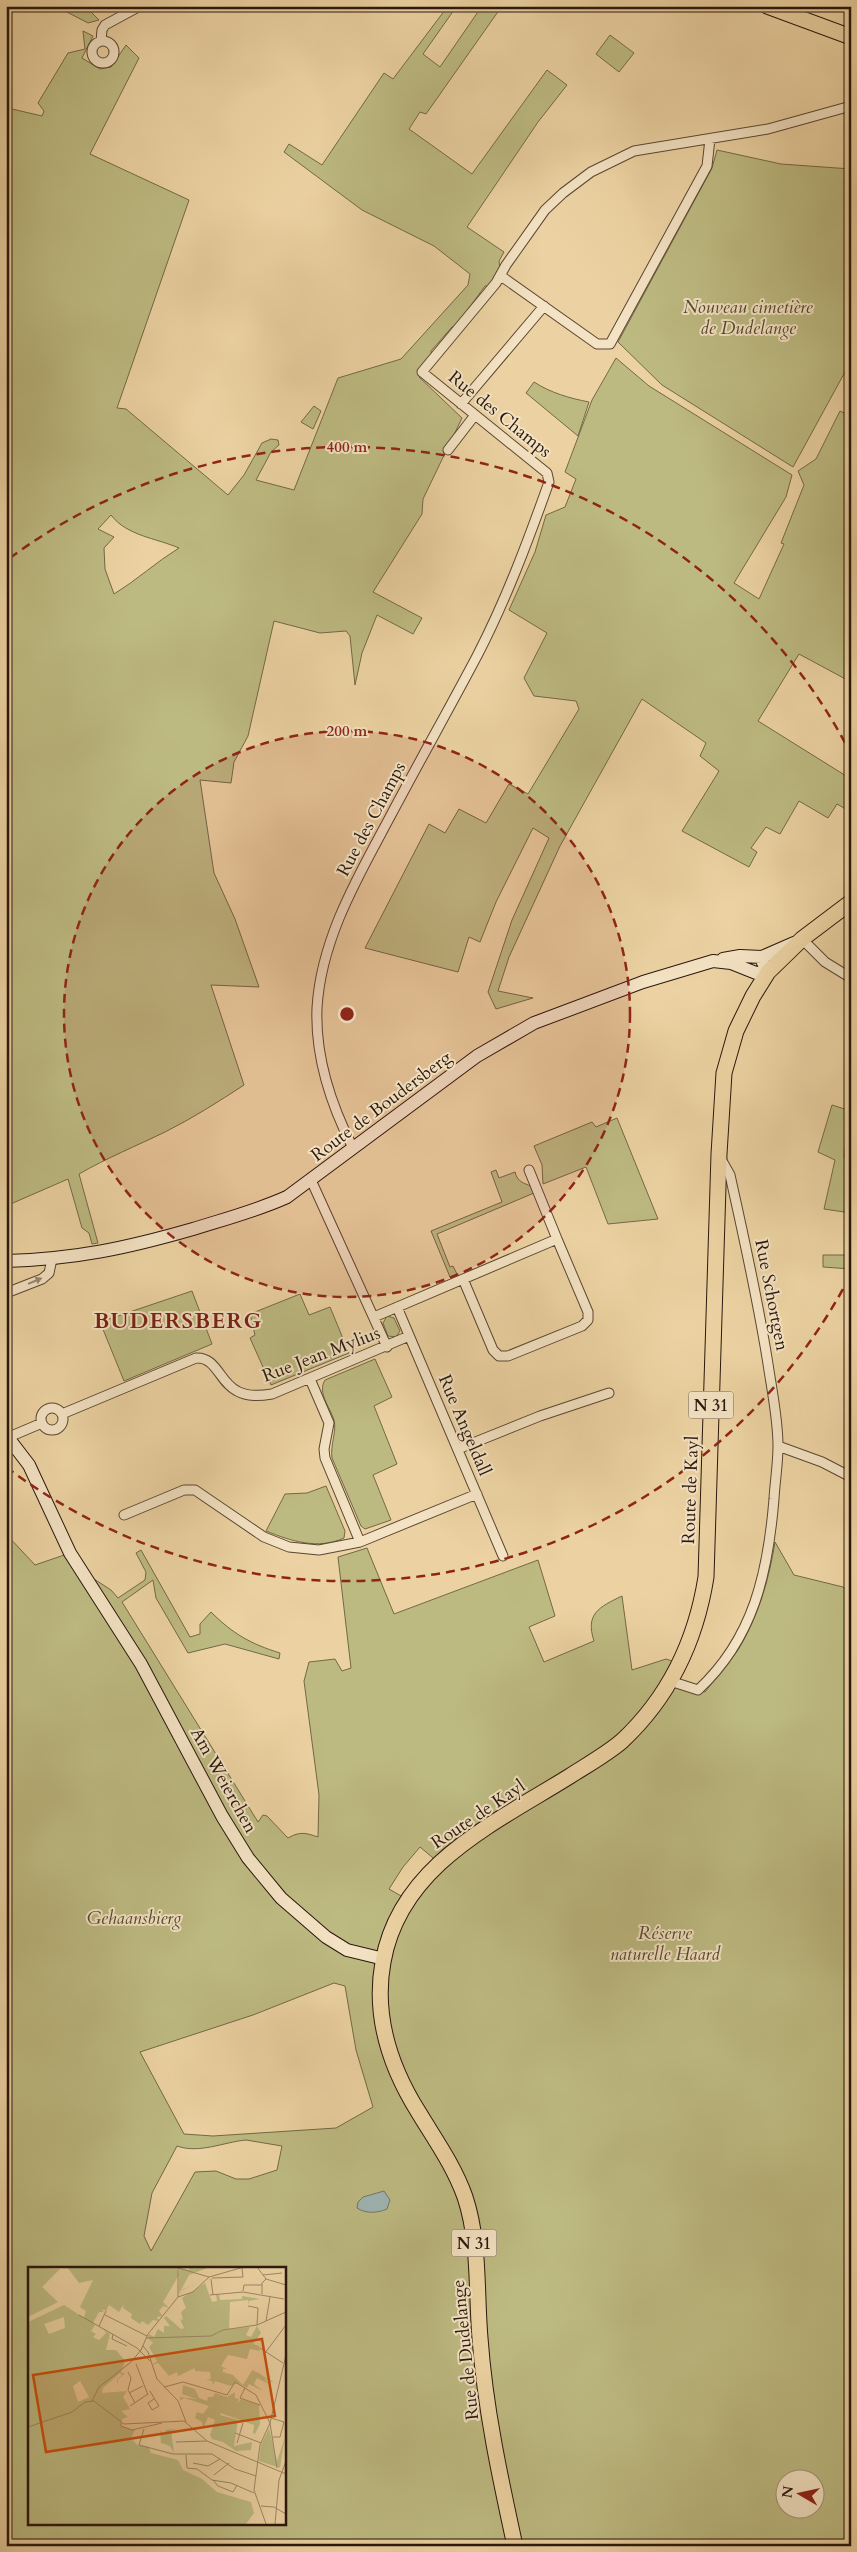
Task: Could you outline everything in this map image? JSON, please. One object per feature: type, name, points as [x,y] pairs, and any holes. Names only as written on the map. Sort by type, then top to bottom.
[{"type":"main road","points":[[767,6],[851,37]]},
{"type":"main road","name":"Route de Kayl","points":[[384,1959],[401,1913],[428,1873],[466,1841],[621,1742],[649,1711],[670,1681],[686,1652],[697,1618],[706,1577],[718,1154],[721,1096],[728,1057],[752,996],[768,972],[802,939],[851,902]]},
{"type":"main road","points":[[713,960],[731,963],[756,973],[768,972],[760,957],[775,953],[802,939]]},
{"type":"main road","name":"Route de Boudersberg","points":[[6,1261],[52,1259],[110,1251],[256,1211],[287,1197],[477,1056],[534,1023],[642,982],[713,960],[740,956],[760,957]]},
{"type":"main road","name":"Am Weierchen","points":[[7,1436],[28,1466],[80,1570],[142,1664],[222,1816],[248,1858],[281,1898],[326,1937],[347,1950],[384,1959]]},
{"type":"main road","name":"Rue de Dudelange","points":[[384,1959],[380,1993],[381,2015],[391,2060],[404,2088],[452,2167],[465,2198],[471,2222],[485,2392],[515,2546]]},
{"type":"street","points":[[101,41],[102,30],[106,25],[140,6]]},
{"type":"street","points":[[710,139],[707,166],[610,344],[597,344],[501,276],[506,265],[545,210],[581,179],[600,166],[634,151],[768,129],[851,106]]},
{"type":"street","name":"Rue des Champs","points":[[354,1148],[338,1120],[319,1047],[319,993],[333,934],[364,866],[498,614],[549,482],[547,473],[422,372],[501,276]]},
{"type":"street","points":[[461,404],[544,306]]},
{"type":"street","points":[[448,450],[475,415]]},
{"type":"street","points":[[802,939],[826,962],[851,978]]},
{"type":"street","name":"Rue Schortgen","points":[[670,1681],[698,1690],[734,1648],[747,1626],[765,1570],[778,1446],[776,1413],[757,1293],[730,1175],[718,1154]]},
{"type":"street","points":[[463,1279],[493,1350],[499,1356],[508,1356],[582,1326],[588,1320],[588,1312],[529,1170]]},
{"type":"street","points":[[311,1180],[387,1347]]},
{"type":"street","points":[[374,1317],[557,1239]]},
{"type":"street","points":[[6,1293],[42,1279],[49,1273],[52,1259]]},
{"type":"street","name":"Rue Angeldall","points":[[397,1307],[503,1556]]},
{"type":"street","name":"Rue Jean Mylius","points":[[62,1414],[196,1358],[206,1357],[212,1362],[222,1380],[236,1391],[253,1396],[272,1394],[387,1347],[409,1336]]},
{"type":"street","points":[[310,1379],[329,1423],[324,1449],[325,1458],[360,1542]]},
{"type":"street","points":[[458,1450],[540,1416],[609,1392]]},
{"type":"street","name":"Rue Jean Mylius","points":[[42,1423],[44,1413],[48,1410],[53,1408],[62,1414]]},
{"type":"street","name":"Rue Jean Mylius","points":[[42,1423],[49,1430],[59,1428],[62,1424],[62,1414]]},
{"type":"street","name":"Rue Jean Mylius","points":[[7,1436],[42,1423]]},
{"type":"street","points":[[778,1446],[822,1462],[851,1478]]},
{"type":"street","points":[[124,1515],[184,1490],[196,1490],[264,1537],[289,1547],[319,1550],[360,1542],[478,1494]]},
{"type":"green space","points":[[67,6],[85,6],[99,20],[88,23],[67,12]]},
{"type":"green space","points":[[448,6],[454,10],[423,54],[440,67],[482,6],[502,6],[426,114],[420,112],[409,129],[472,174],[547,70],[567,85],[538,122],[467,227],[504,252],[499,261],[500,268],[490,286],[485,286],[455,327],[452,327],[431,351],[432,361],[419,377],[462,418],[423,499],[422,514],[373,592],[422,618],[413,634],[377,615],[362,653],[355,685],[350,636],[346,631],[320,633],[274,621],[248,736],[234,762],[231,783],[200,780],[214,873],[235,919],[259,987],[211,985],[244,1085],[175,1127],[79,1174],[98,1243],[92,1244],[89,1233],[82,1228],[68,1179],[6,1206],[6,104],[12,109],[42,116],[44,111],[38,103],[68,53],[85,49],[83,31],[93,36],[82,58],[100,69],[111,67],[126,45],[139,58],[90,154],[189,200],[117,408],[126,409],[228,495],[244,475],[262,443],[271,439],[278,440],[279,445],[271,452],[256,480],[294,490],[338,378],[401,359],[468,285],[470,274],[434,246],[362,210],[284,152],[289,144],[322,165],[384,73],[393,79]],"holes":[[[111,515],[125,528],[142,536],[179,548],[114,594],[105,569],[104,548],[114,537],[98,529]]]},
{"type":"green space","points":[[610,35],[634,53],[619,72],[596,54]]},
{"type":"green space","name":"Nouveau cimetière de Dudelange","points":[[717,150],[781,164],[851,169],[851,361],[793,467],[662,385],[618,342],[712,168]]},
{"type":"green space","points":[[616,358],[649,386],[792,475],[786,497],[734,583],[759,599],[784,544],[781,543],[804,485],[798,471],[816,459],[840,411],[851,416],[851,682],[799,654],[758,721],[851,779],[851,812],[837,804],[828,818],[799,801],[780,834],[766,827],[751,848],[757,852],[749,867],[682,831],[719,771],[700,756],[706,743],[642,699],[560,846],[509,957],[498,991],[533,998],[496,1009],[488,992],[512,920],[549,838],[533,828],[496,902],[480,942],[469,937],[458,972],[365,948],[429,824],[445,833],[459,809],[486,823],[509,784],[528,794],[579,709],[576,701],[534,696],[524,678],[547,633],[509,610],[535,552],[546,515],[565,507],[576,479],[565,472],[592,400]]},
{"type":"green space","points":[[534,382],[560,395],[589,402],[578,436],[526,393]]},
{"type":"green space","points":[[314,406],[321,411],[313,429],[301,422]]},
{"type":"green space","points":[[832,1105],[851,1111],[844,1157],[851,1158],[851,1213],[824,1209],[835,1160],[818,1152]]},
{"type":"green space","points":[[617,1118],[658,1219],[608,1224],[586,1167],[543,1184],[542,1165],[534,1146],[592,1122],[596,1127]]},
{"type":"green space","points":[[496,1170],[499,1178],[515,1172],[519,1180],[532,1187],[534,1193],[437,1234],[450,1267],[453,1266],[457,1274],[450,1277],[431,1231],[502,1202],[491,1172]]},
{"type":"green space","points":[[823,1255],[851,1255],[851,1269],[823,1267]]},
{"type":"green space","points":[[192,1291],[212,1344],[124,1381],[100,1322]]},
{"type":"green space","points":[[300,1294],[309,1315],[330,1307],[349,1353],[271,1385],[250,1338],[255,1335],[250,1314]]},
{"type":"green space","points":[[387,1316],[394,1318],[400,1331],[396,1337],[388,1336],[383,1323]]},
{"type":"green space","points":[[375,1359],[392,1397],[374,1406],[397,1464],[373,1475],[391,1520],[365,1529],[361,1526],[332,1458],[335,1424],[322,1390],[325,1380]]},
{"type":"green space","points":[[326,1486],[345,1531],[344,1538],[334,1542],[314,1544],[295,1541],[266,1531],[285,1494],[307,1493]]},
{"type":"green space","points":[[6,1534],[35,1565],[70,1553],[80,1570],[111,1590],[118,1598],[145,1580],[146,1572],[136,1553],[141,1550],[190,1637],[200,1634],[200,1624],[211,1612],[243,1637],[260,1646],[280,1653],[279,1659],[225,1644],[188,1653],[156,1598],[153,1580],[122,1602],[258,1822],[263,1815],[267,1816],[288,1838],[303,1833],[318,1837],[319,1795],[304,1681],[309,1662],[335,1659],[342,1671],[351,1668],[338,1557],[367,1548],[394,1614],[538,1560],[555,1616],[529,1627],[544,1662],[594,1641],[591,1624],[596,1612],[622,1596],[632,1670],[666,1659],[672,1661],[663,1678],[705,1692],[738,1650],[751,1625],[766,1584],[775,1542],[794,1575],[843,1587],[851,1593],[851,2546],[6,2546]],"holes":[[[420,1847],[438,1862],[408,1900],[389,1889],[403,1867]],[[334,1983],[345,1986],[356,2050],[373,2107],[336,2128],[213,2136],[184,2134],[140,2052],[253,2015]],[[246,2140],[282,2146],[277,2170],[249,2179],[236,2179],[216,2171],[195,2172],[151,2251],[144,2236],[152,2193],[177,2146],[194,2149]]]},
{"type":"water","points":[[384,2191],[390,2200],[387,2209],[372,2212],[357,2208],[358,2202],[363,2197]]},
{"type":"district","name":"BUDERSBERG","points":[[178,1320]]},
{"type":"park label","name":"Gehaansbierg","points":[[134,1918]]},
{"type":"park label","name":"Réserve naturelle Haard","points":[[665,1944]]}]
